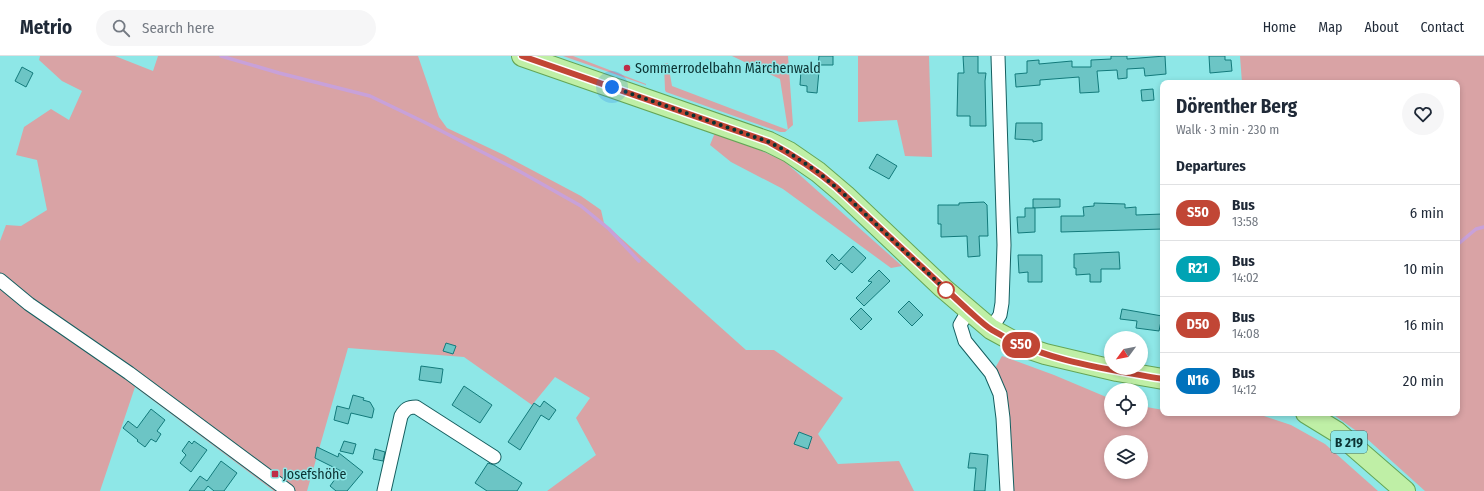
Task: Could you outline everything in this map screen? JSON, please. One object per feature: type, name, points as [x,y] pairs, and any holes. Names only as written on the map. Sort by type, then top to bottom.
[{"type":"main road","points":[[522,56],[769,142],[788,152],[818,172],[845,195],[968,310],[991,329],[1024,346],[1045,354],[1109,370],[1160,378]]},
{"type":"main road","name":"B 219","points":[[1311,416],[1337,432],[1405,491]]},
{"type":"street","points":[[991,329],[1000,315],[1004,245],[998,56]]},
{"type":"street","points":[[0,280],[29,304],[129,374],[288,491]]},
{"type":"street","points":[[968,310],[960,325],[965,341],[991,373],[1000,394],[1003,418],[1007,491]]},
{"type":"street","points":[[384,491],[400,416],[409,407],[416,407],[494,457]]},
{"type":"shaded area","points":[[40,56],[115,56],[153,71],[158,56],[418,56],[439,117],[447,128],[504,155],[581,196],[601,210],[604,223],[746,350],[774,350],[843,398],[818,434],[838,464],[899,461],[914,491],[547,491],[596,455],[576,418],[590,398],[555,377],[532,405],[464,357],[348,348],[307,491],[274,491],[135,387],[100,491],[0,491],[0,241],[6,225],[21,226],[47,210],[37,160],[16,155],[24,127],[51,109],[69,120],[82,91],[62,81],[39,60]]},
{"type":"shaded area","points":[[563,56],[573,56],[646,85]]},
{"type":"shaded area","points":[[732,56],[788,56],[793,125],[788,129],[780,79]]},
{"type":"shaded area","points":[[858,56],[929,56],[932,157],[905,156],[897,120],[858,122]]},
{"type":"shaded area","points":[[1240,56],[1484,56],[1484,491],[1425,491],[1365,437],[1335,416],[1460,416],[1460,80],[1242,80]]},
{"type":"shaded area","points":[[668,63],[672,86],[788,130],[785,132],[780,132],[666,92],[664,64]]},
{"type":"shaded area","points":[[716,130],[784,161],[902,266],[891,268],[783,189],[731,162],[710,145]]},
{"type":"shaded area","points":[[1002,356],[1054,375],[1104,396],[1104,427],[1148,427],[1148,407],[1160,409],[1160,416],[1264,416],[1291,425],[1325,444],[1378,491],[1014,491],[1010,418],[1004,390],[994,370]]},
{"type":"building","points":[[819,56],[833,56],[833,65],[818,65]]},
{"type":"building","points":[[963,56],[978,56],[978,73],[986,73],[986,126],[970,126],[970,116],[957,116],[958,73],[964,73]]},
{"type":"building","points":[[1111,56],[1127,56],[1127,59],[1165,56],[1166,74],[1145,76],[1144,68],[1127,69],[1127,78],[1118,79],[1117,70],[1097,71],[1099,92],[1080,93],[1079,77],[1040,80],[1040,85],[1016,87],[1015,74],[1027,73],[1027,61],[1039,60],[1039,64],[1072,61],[1072,67],[1091,67],[1091,60],[1111,59]]},
{"type":"building","points":[[1209,56],[1225,56],[1225,60],[1231,60],[1232,71],[1210,73]]},
{"type":"building","points":[[22,67],[33,73],[26,87],[15,81]]},
{"type":"building","points":[[801,70],[819,71],[817,93],[807,92],[807,86],[800,85]]},
{"type":"building","points":[[1153,89],[1154,100],[1142,101],[1141,90]]},
{"type":"building","points":[[1016,123],[1042,123],[1042,140],[1033,142],[1033,140],[1015,139]]},
{"type":"building","points":[[877,154],[897,166],[889,179],[869,168]]},
{"type":"building","points":[[1033,199],[1060,199],[1060,207],[1033,208]]},
{"type":"building","points":[[984,202],[987,205],[988,236],[979,236],[980,256],[968,257],[967,236],[941,237],[941,224],[938,224],[938,205],[959,205],[959,203]]},
{"type":"building","points":[[1094,203],[1125,204],[1125,208],[1136,207],[1136,215],[1160,214],[1160,229],[1061,232],[1061,216],[1084,216],[1083,207],[1094,206]]},
{"type":"building","points":[[1025,208],[1035,208],[1035,232],[1018,233],[1017,217],[1025,217]]},
{"type":"building","points":[[853,246],[866,258],[852,273],[841,263],[835,270],[826,261],[832,254],[839,261]]},
{"type":"building","points":[[1119,252],[1120,269],[1101,269],[1101,282],[1090,282],[1090,274],[1076,275],[1076,268],[1074,268],[1074,254]]},
{"type":"building","points":[[1018,255],[1042,255],[1042,282],[1028,282],[1028,272],[1019,273]]},
{"type":"building","points":[[879,270],[890,281],[864,306],[856,298],[872,282],[868,281]]},
{"type":"building","points":[[909,301],[923,315],[912,326],[898,312]]},
{"type":"building","points":[[861,308],[872,319],[861,330],[850,319]]},
{"type":"building","points":[[1122,309],[1160,316],[1159,331],[1136,328],[1137,321],[1120,319]]},
{"type":"building","points":[[446,343],[456,346],[453,354],[443,351]]},
{"type":"building","points":[[421,366],[443,369],[441,383],[419,380]]},
{"type":"building","points":[[464,386],[492,405],[480,423],[452,405]]},
{"type":"building","points":[[353,395],[364,398],[363,400],[370,402],[374,409],[372,418],[351,413],[348,424],[334,420],[337,406],[349,409]]},
{"type":"building","points":[[544,401],[556,410],[549,420],[541,415],[520,450],[508,442],[534,403],[540,407]]},
{"type":"building","points":[[151,409],[165,420],[157,431],[161,434],[156,442],[151,439],[145,447],[123,428],[128,421],[137,428]]},
{"type":"building","points":[[799,432],[812,437],[808,449],[794,444]]},
{"type":"building","points":[[189,441],[192,444],[194,441],[207,450],[191,472],[180,463],[186,455],[182,451]]},
{"type":"building","points":[[344,441],[356,444],[353,454],[340,451]]},
{"type":"building","points":[[317,447],[338,457],[339,453],[363,472],[347,491],[336,491],[330,486],[341,471],[315,458]]},
{"type":"building","points":[[375,449],[385,452],[383,461],[373,459]]},
{"type":"building","points":[[970,453],[988,455],[985,491],[974,491],[976,468],[968,468]]},
{"type":"building","points":[[221,461],[237,473],[224,491],[214,491],[208,486],[204,491],[189,491],[200,476],[207,481]]},
{"type":"building","points":[[488,463],[494,465],[522,483],[517,491],[487,491],[475,483]]},
{"type":"waterway","points":[[221,56],[279,73],[370,96],[424,122],[519,171],[581,206],[609,229],[639,261]]},
{"type":"waterway","points":[[1460,242],[1476,229],[1484,227]]},
{"type":"bus line","name":"S50","points":[[522,56],[769,142],[788,152],[818,172],[836,187],[943,288],[991,329],[1024,346],[1045,354],[1116,371],[1160,378]]},
{"type":"place","name":"Sommerrodelbahn Märchenwald","points":[[627,68]]},
{"type":"place","name":"Josefshöhe","points":[[275,474]]},
{"type":"route","points":[[612,87],[769,142],[788,152],[818,172],[845,195],[946,290]]}]
